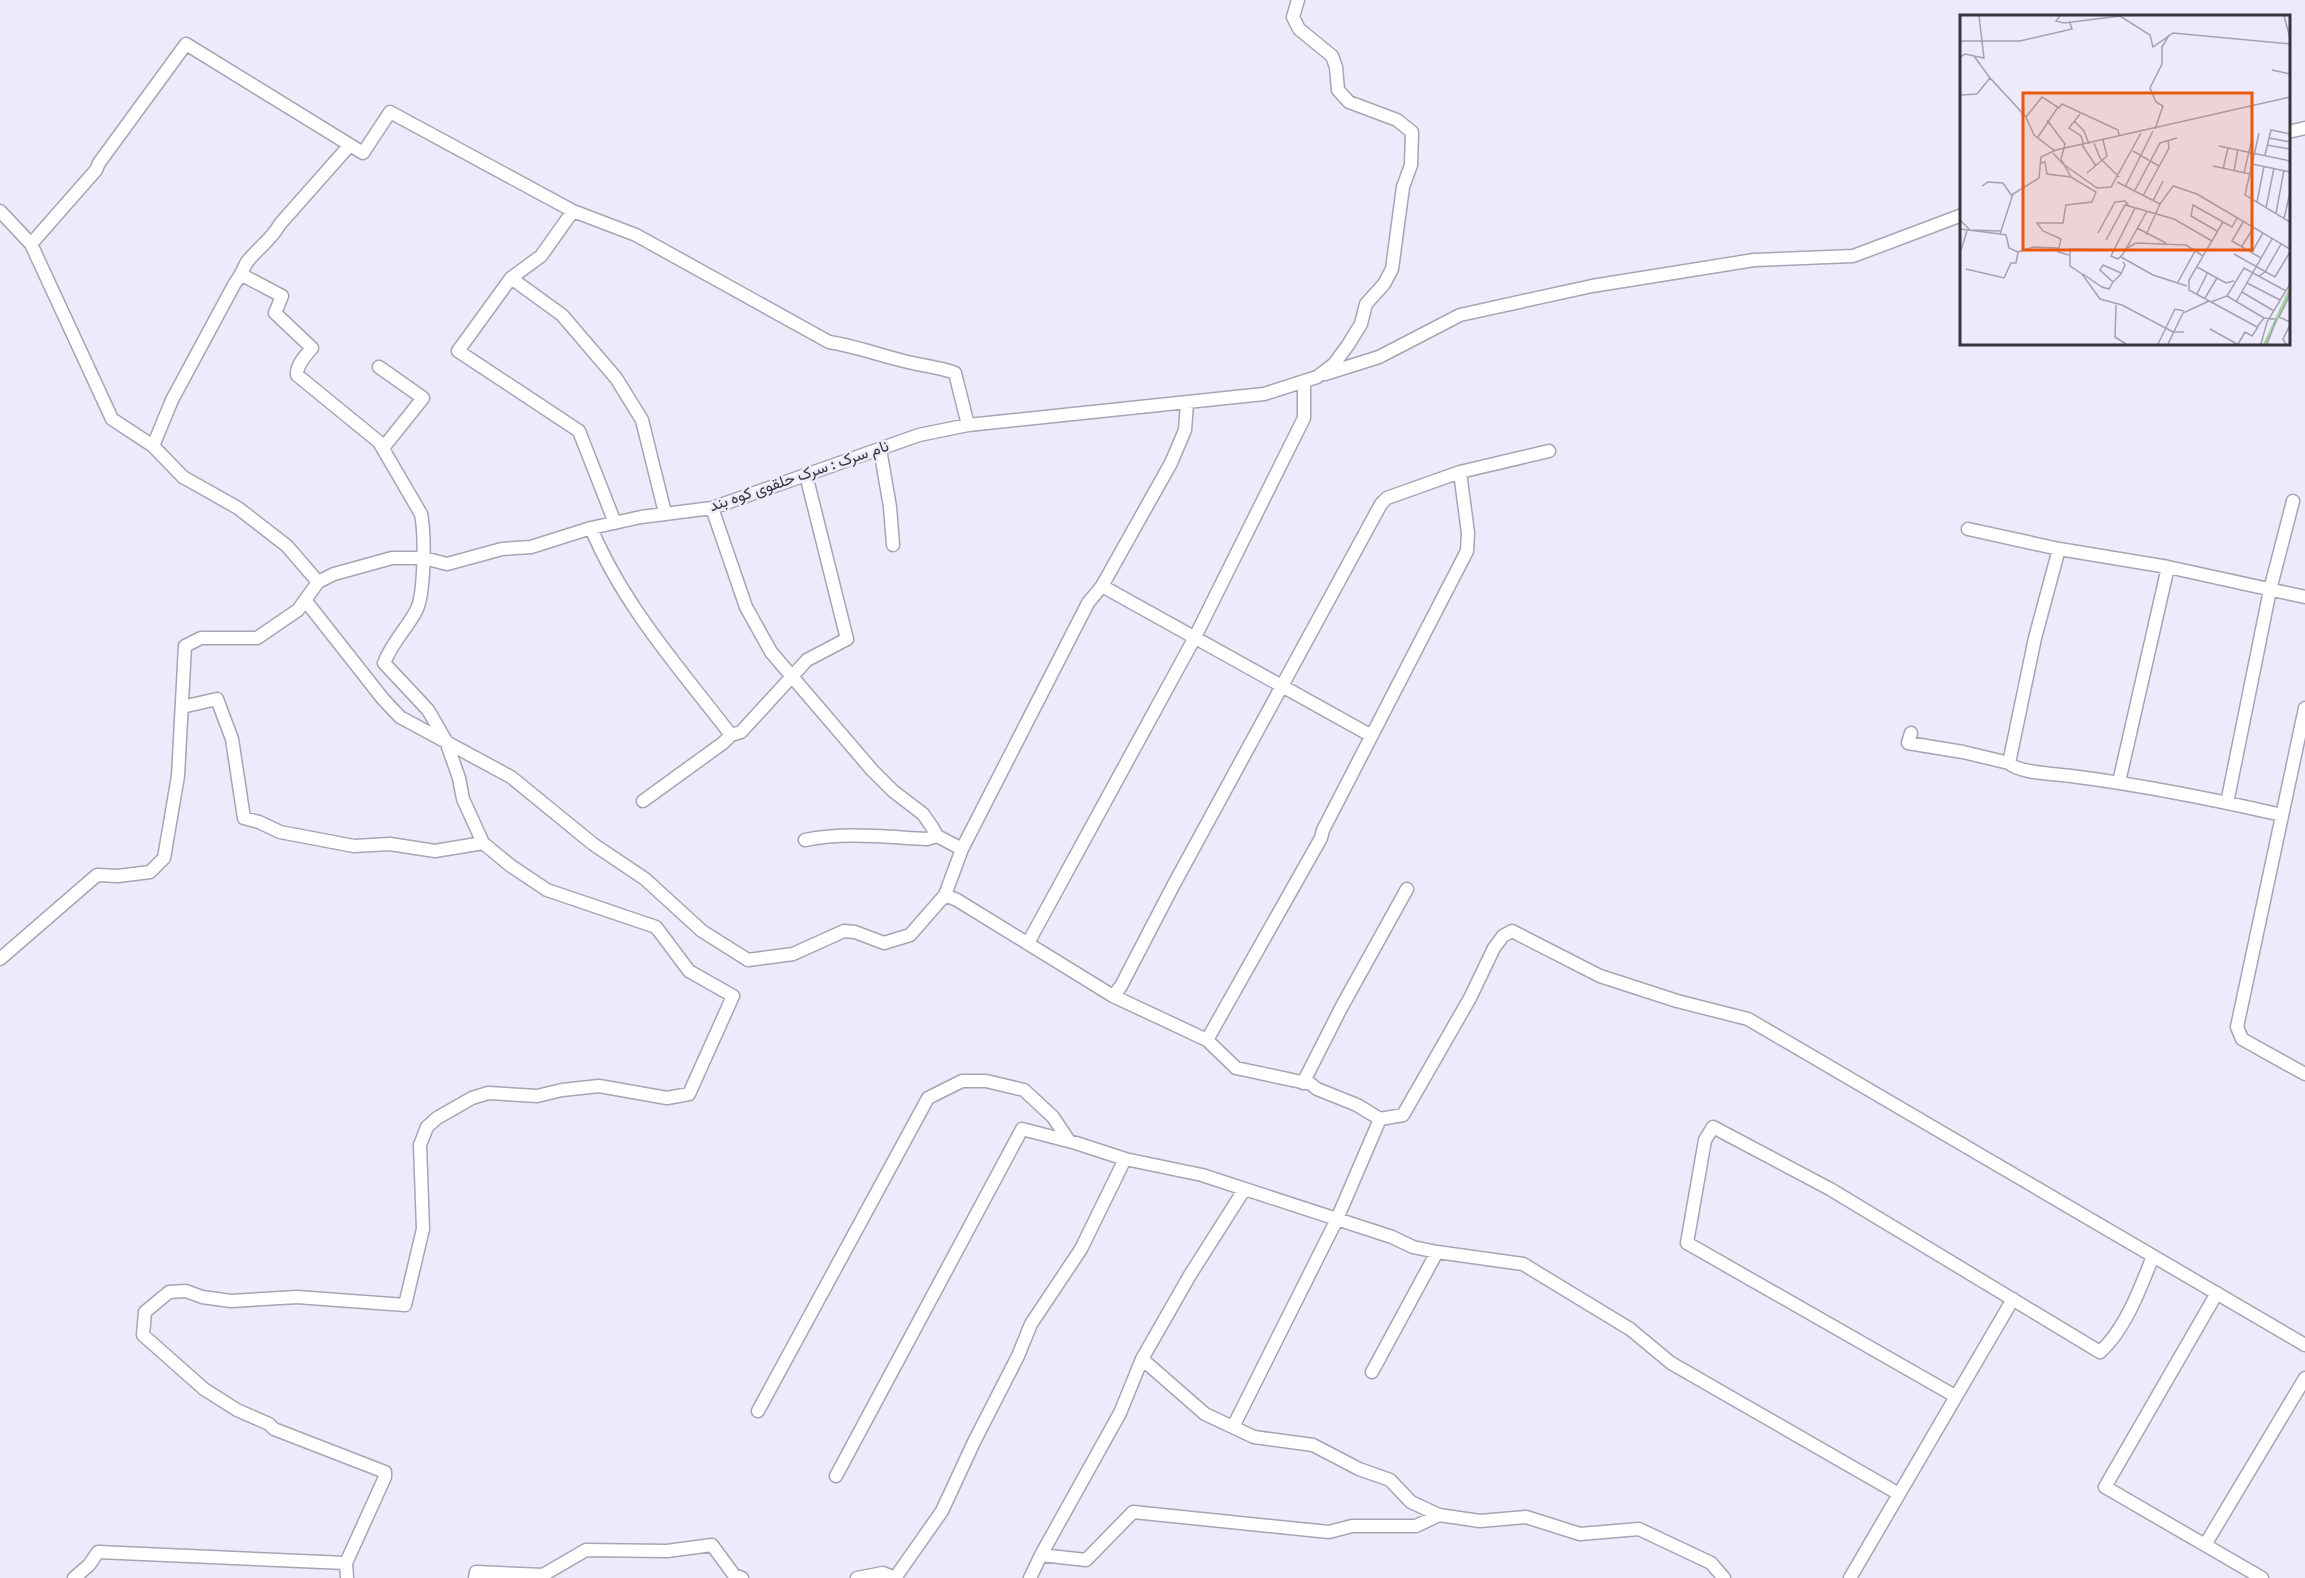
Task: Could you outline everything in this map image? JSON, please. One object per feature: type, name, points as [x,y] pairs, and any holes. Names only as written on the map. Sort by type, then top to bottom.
[{"type":"street","name":"نام سرک : سرک حلقوی کوه بند","points":[[318,582],[334,574],[392,558],[424,558],[447,564],[502,549],[531,547],[591,528],[665,513],[712,508],[919,435],[968,425],[1264,394],[1317,377],[1334,364],[1348,345],[1361,324],[1366,304],[1374,292],[1384,284],[1392,269],[1403,187],[1410,165],[1412,132],[1397,120],[1349,102],[1338,90],[1336,67],[1332,56],[1299,29],[1293,17],[1298,0]]},
{"type":"street","points":[[31,244],[96,170],[186,44],[363,153],[390,112],[573,211],[636,235],[829,342],[856,346],[909,363],[941,368],[955,373],[968,425]]},
{"type":"street","points":[[2290,132],[2305,128]]},
{"type":"street","points":[[153,446],[171,400],[246,264],[267,240],[274,236],[280,224],[349,146]]},
{"type":"street","points":[[0,211],[31,244],[112,419],[153,446],[183,477],[238,508],[287,546],[318,582],[298,610],[257,638],[201,638],[185,646],[178,776],[164,858],[150,873],[97,875],[0,959]]},
{"type":"street","points":[[573,211],[541,256],[511,278],[458,351],[579,431],[615,524]]},
{"type":"street","points":[[1317,377],[1378,357],[1460,315],[1592,286],[1754,260],[1853,256],[1960,216]]},
{"type":"street","points":[[242,274],[282,296],[275,313],[312,348],[296,371],[297,375],[379,442],[421,514],[424,558],[417,609],[391,645],[384,663],[429,710],[446,741],[459,778],[463,799],[483,843],[510,866],[547,890],[656,927],[689,971],[733,996],[689,1094],[667,1098],[599,1086],[562,1090],[537,1096],[488,1093],[472,1098],[436,1118],[427,1127],[420,1145],[423,1229],[405,1305],[297,1297],[231,1301],[202,1297],[186,1291],[169,1292],[145,1312],[143,1335],[204,1389],[237,1410],[269,1424],[274,1429],[384,1472],[385,1477],[346,1563],[347,1578]]},
{"type":"street","points":[[511,278],[562,315],[616,378],[642,420],[665,513]]},
{"type":"street","points":[[379,367],[423,398],[383,448]]},
{"type":"street","points":[[1028,943],[1194,639],[1304,418],[1304,381]]},
{"type":"street","points":[[305,600],[383,699],[400,717],[511,777],[592,844],[645,879],[702,931],[748,960],[792,954],[844,931],[855,932],[884,943],[910,935],[945,895],[962,849],[1088,603],[1101,586],[1171,463],[1185,430],[1187,403]]},
{"type":"street","points":[[880,449],[890,507],[893,545]]},
{"type":"street","points":[[1113,996],[1121,986],[1381,504],[1387,498],[1460,472],[1549,451]]},
{"type":"street","points":[[1208,1040],[1321,838],[1370,735],[1467,550],[1468,533],[1460,472]]},
{"type":"street","points":[[643,801],[731,735],[741,732],[807,660],[847,639],[806,475]]},
{"type":"street","points":[[2227,803],[2270,590],[2293,501]]},
{"type":"street","points":[[712,508],[746,607],[771,652],[872,770],[893,791],[923,814],[937,836],[962,849]]},
{"type":"street","points":[[591,528],[604,559],[648,628],[731,735]]},
{"type":"street","points":[[1968,529],[2059,549],[2168,567],[2305,597]]},
{"type":"street","points":[[2009,763],[2035,638],[2059,549]]},
{"type":"street","points":[[2119,782],[2168,567]]},
{"type":"street","points":[[1101,586],[1370,735]]},
{"type":"street","points":[[182,707],[217,699],[232,739],[244,818],[280,832],[354,846],[390,844],[435,851],[483,843]]},
{"type":"street","points":[[2305,712],[2236,1027],[2242,1038],[2305,1074]]},
{"type":"street","points":[[1911,733],[1908,743],[1963,752],[2009,763],[2011,766],[2119,782],[2282,815]]},
{"type":"street","points":[[805,840],[854,836],[927,839],[937,836]]},
{"type":"street","points":[[1304,1083],[1341,1008],[1407,889]]},
{"type":"street","points":[[945,895],[957,900],[1113,996],[1208,1040],[1236,1068],[1304,1083],[1357,1105],[1380,1119],[1403,1115],[1470,998],[1494,948],[1503,936],[1512,931],[1600,976],[1677,1001],[1748,1019],[2305,1345]]},
{"type":"street","points":[[758,1411],[928,1098],[963,1081],[986,1082],[1024,1090],[1053,1117],[1069,1141]]},
{"type":"street","points":[[1233,1427],[1337,1219],[1380,1119]]},
{"type":"street","points":[[1955,1396],[1687,1243],[1705,1140],[1713,1127],[1830,1188],[2100,1352],[2113,1337],[2139,1292],[2152,1256]]},
{"type":"street","points":[[836,1476],[1022,1129],[1125,1159],[1202,1175],[1392,1237],[1413,1246],[1437,1252],[1523,1264],[1630,1329],[1671,1363],[1899,1494]]},
{"type":"street","points":[[857,1578],[883,1573],[895,1578],[942,1511],[1018,1356],[1031,1324],[1081,1249],[1125,1159]]},
{"type":"street","points":[[1030,1578],[1120,1413],[1142,1359],[1190,1275],[1244,1190]]},
{"type":"street","points":[[1372,1372],[1437,1252]]},
{"type":"street","points":[[2217,1293],[2105,1487],[2262,1578]]},
{"type":"street","points":[[1850,1578],[2013,1299]]},
{"type":"street","points":[[1142,1359],[1205,1414],[1254,1437],[1313,1445],[1359,1469],[1390,1480],[1411,1502],[1439,1515],[1480,1521],[1526,1517],[1580,1534],[1639,1529],[1712,1563],[1724,1578]]},
{"type":"street","points":[[2205,1545],[2305,1378]]},
{"type":"street","points":[[1041,1555],[1086,1560],[1133,1512],[1329,1532],[1352,1526],[1416,1526],[1439,1515]]},
{"type":"street","points":[[475,1578],[476,1572],[543,1575],[586,1550],[667,1551],[712,1545],[734,1575],[742,1578]]},
{"type":"street","points":[[74,1578],[89,1565],[98,1552],[346,1563]]}]
